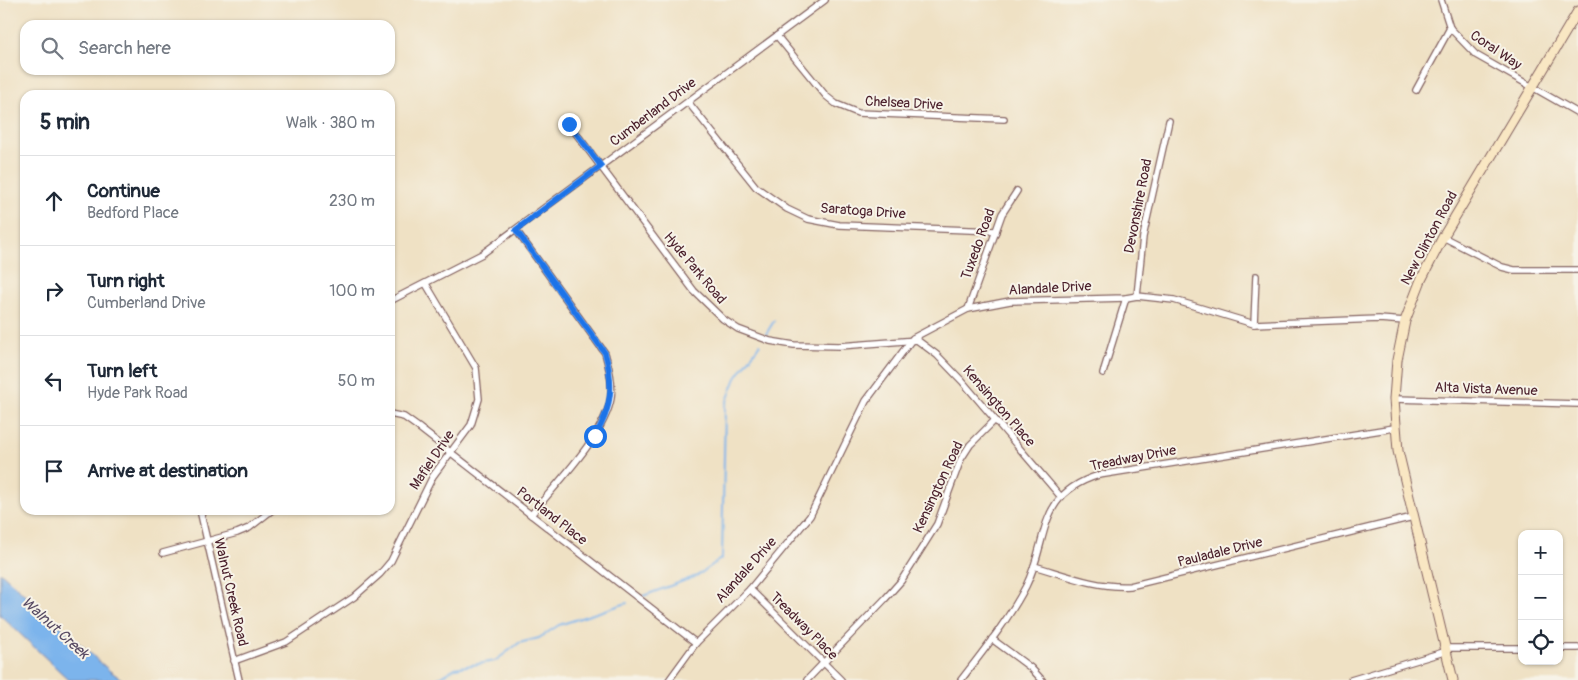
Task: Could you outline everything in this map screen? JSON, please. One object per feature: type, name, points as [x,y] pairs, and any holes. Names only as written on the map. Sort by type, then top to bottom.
[{"type":"street","name":"Cumberland Drive","points":[[395,299],[468,263],[516,230],[825,0]]},
{"type":"street","name":"Coral Way","points":[[1441,0],[1450,28],[1476,54],[1578,113]]},
{"type":"street","name":"New Clinton Road","points":[[1453,680],[1447,649],[1402,475],[1394,428],[1397,360],[1405,322],[1421,280],[1443,237],[1578,11]]},
{"type":"street","points":[[1416,90],[1450,28]]},
{"type":"street","name":"Chelsea Drive","points":[[777,36],[826,96],[836,104],[858,113],[1004,119]]},
{"type":"street","name":"Saratoga Drive","points":[[688,102],[756,187],[787,209],[808,219],[839,225],[996,230]]},
{"type":"street","name":"Devonshire Road","points":[[1137,296],[1143,237],[1169,121]]},
{"type":"street","name":"Hyde Park Road","points":[[569,124],[694,291],[723,319],[738,329],[770,342],[802,346],[865,345],[912,338]]},
{"type":"street","name":"Tuxedo Road","points":[[968,309],[1006,205],[1017,191]]},
{"type":"street","points":[[516,230],[605,353],[612,389],[603,422],[531,515]]},
{"type":"street","points":[[1443,237],[1502,267],[1514,270],[1578,270]]},
{"type":"street","points":[[1254,324],[1256,276]]},
{"type":"street","name":"Mafiel Drive","points":[[234,661],[286,642],[354,597],[380,574],[391,560],[433,476],[471,425],[478,408],[480,388],[476,368],[426,284]]},
{"type":"street","name":"Alandale Drive","points":[[670,680],[696,643],[750,589],[816,508],[866,401],[912,338],[968,309],[1028,299],[1126,298],[1137,296],[1174,300],[1254,324],[1379,319],[1405,322]]},
{"type":"street","points":[[1103,373],[1126,298]]},
{"type":"street","name":"Kensington Place","points":[[912,338],[925,344],[937,355],[1061,496]]},
{"type":"street","name":"Alta Vista Avenue","points":[[1394,399],[1578,404]]},
{"type":"street","name":"Portland Place","points":[[395,415],[404,417],[451,452],[696,643]]},
{"type":"street","name":"Kensington Road","points":[[807,680],[900,581],[937,524],[966,452],[983,430],[995,420]]},
{"type":"street","name":"Treadway Drive","points":[[961,680],[1017,603],[1034,566],[1049,513],[1061,496],[1079,483],[1099,475],[1394,428]]},
{"type":"street","name":"Walnut Creek Road","points":[[201,515],[239,680]]},
{"type":"street","points":[[163,553],[207,542],[249,528],[266,515]]},
{"type":"street","name":"Pauladale Drive","points":[[1034,566],[1113,587],[1130,586],[1413,517]]},
{"type":"street","name":"Treadway Place","points":[[750,589],[841,680]]},
{"type":"street","points":[[992,639],[1032,668],[1042,680]]},
{"type":"street","points":[[1351,680],[1447,649],[1518,648]]},
{"type":"street","points":[[1563,648],[1578,648]]},
{"type":"water","name":"Walnut Creek","points":[[0,572],[110,671],[123,680],[69,680],[0,615]]},
{"type":"waterway","points":[[766,334],[774,321]]},
{"type":"waterway","points":[[643,596],[697,576],[722,558],[725,406],[736,378],[760,344]]},
{"type":"waterway","points":[[435,680],[455,668],[495,661],[519,643],[539,638],[559,625],[627,603]]},
{"type":"route","points":[[569,124],[601,166],[516,230],[605,353],[610,371],[611,399],[607,413],[595,436]]}]
